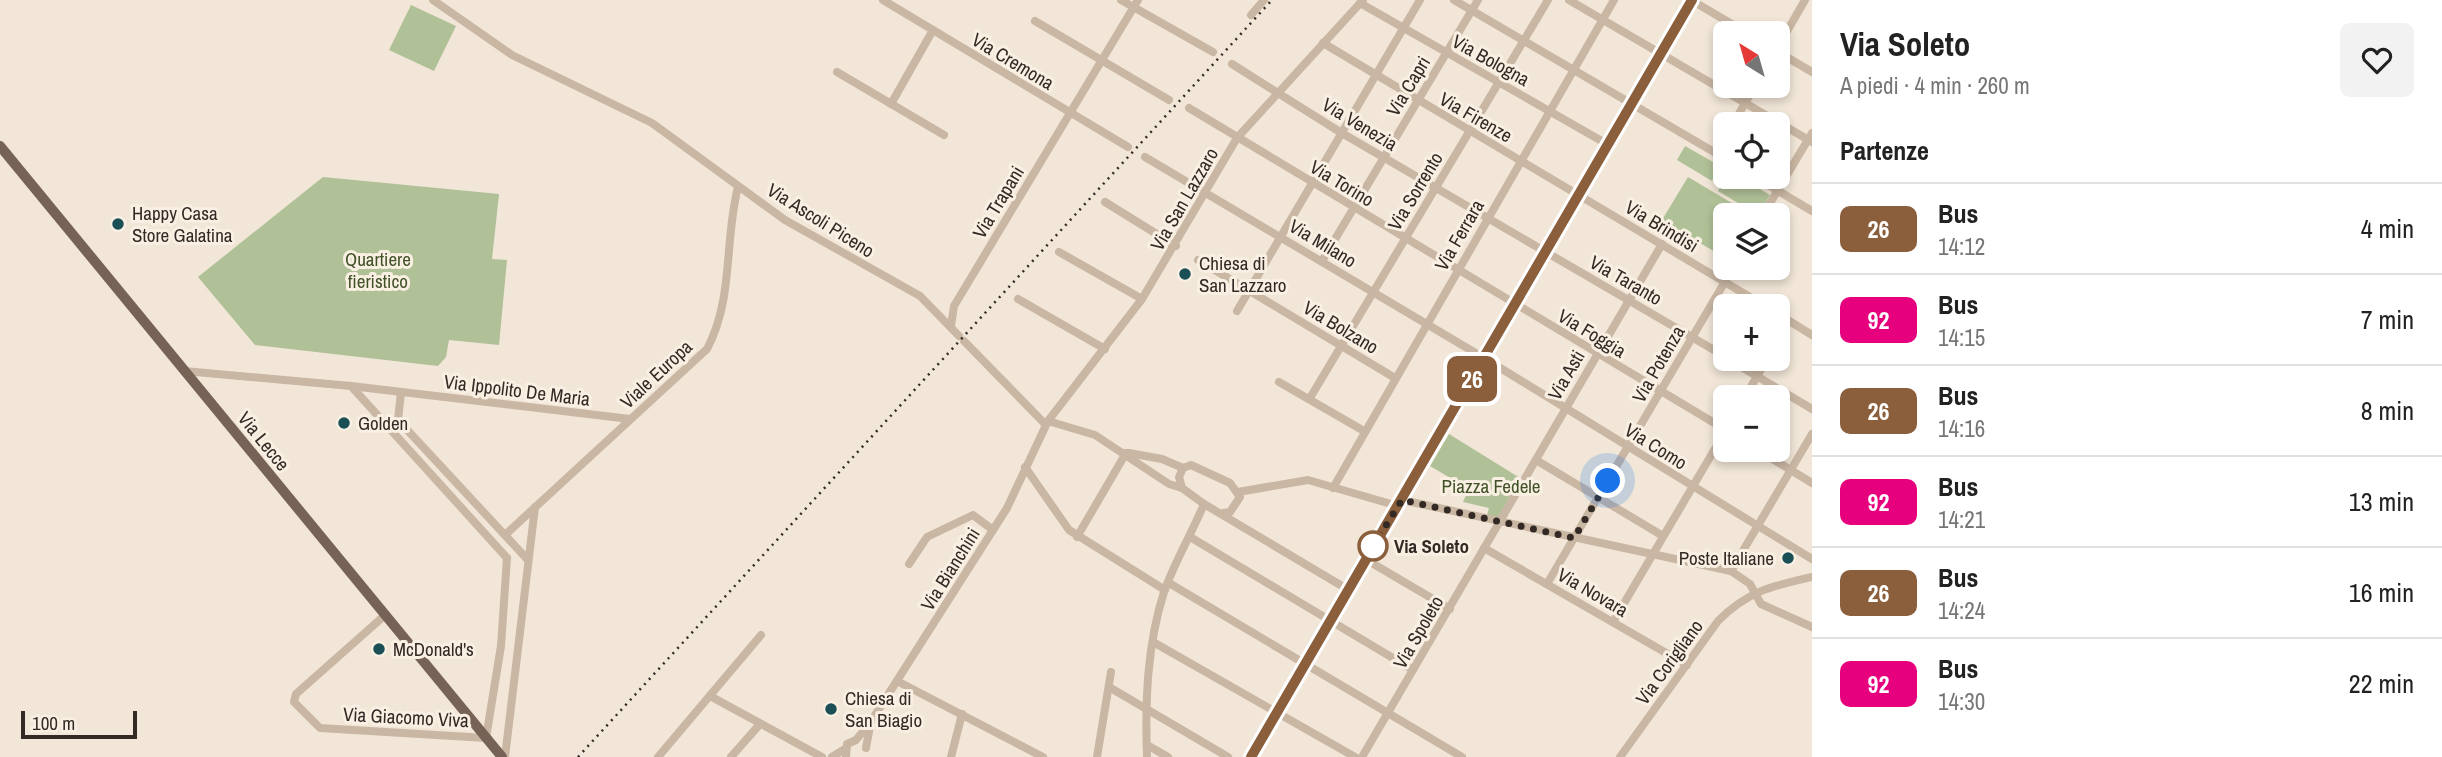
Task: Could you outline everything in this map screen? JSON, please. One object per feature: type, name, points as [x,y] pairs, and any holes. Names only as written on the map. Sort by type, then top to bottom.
[{"type":"main road","name":"Via Lecce","points":[[0,146],[384,616],[504,757]]},
{"type":"street","name":"Via Ascoli Piceno","points":[[433,0],[512,55],[663,131],[785,220],[900,284],[932,306],[961,339],[1047,423]]},
{"type":"street","name":"Via Cremona","points":[[883,0],[1128,148]]},
{"type":"street","points":[[1121,0],[1135,4],[1213,52]]},
{"type":"street","points":[[1251,15],[1264,0]]},
{"type":"street","points":[[1237,311],[1373,75],[1420,0]]},
{"type":"street","points":[[1454,0],[1713,152]]},
{"type":"street","name":"Via Capri","points":[[1322,261],[1478,0]]},
{"type":"street","name":"Via Sorrento","points":[[1310,398],[1548,0]]},
{"type":"street","points":[[1569,0],[1745,103],[1811,138],[1770,203]]},
{"type":"street","name":"Via Ferrara","points":[[1333,488],[1614,0]]},
{"type":"street","points":[[1251,757],[1691,0],[1727,21]]},
{"type":"street","points":[[1790,28],[1806,0],[1812,3]]},
{"type":"street","name":"Via Bologna","points":[[1362,2],[1402,29],[1607,144]]},
{"type":"street","name":"Via San Lazzaro","points":[[1047,423],[1142,299],[1176,246],[1237,138],[1362,2]]},
{"type":"street","name":"Via Trapani","points":[[951,326],[954,306],[1135,4]]},
{"type":"street","points":[[1035,20],[1169,100]]},
{"type":"street","points":[[891,104],[933,30]]},
{"type":"street","name":"Via Firenze","points":[[1323,43],[1578,195]]},
{"type":"street","points":[[1790,57],[1812,72]]},
{"type":"street","name":"Via Venezia","points":[[1232,64],[1340,132],[1546,252]]},
{"type":"street","points":[[837,72],[944,135]]},
{"type":"street","points":[[1740,112],[1748,98]]},
{"type":"street","name":"Via Torino","points":[[1189,108],[1515,306]]},
{"type":"street","name":"Via Milano","points":[[1145,157],[1485,358]]},
{"type":"street","name":"Viale Europa","points":[[505,535],[706,349],[715,333],[723,307],[733,206],[738,187]]},
{"type":"street","points":[[1778,190],[1812,211]]},
{"type":"street","name":"Via Brindisi","points":[[1578,195],[1744,294]]},
{"type":"street","points":[[1105,202],[1176,246]]},
{"type":"street","name":"Via Asti","points":[[1500,522],[1662,244]]},
{"type":"street","points":[[1059,252],[1142,299]]},
{"type":"street","name":"Via Taranto","points":[[1546,252],[1713,350]]},
{"type":"street","name":"Via Bolzano","points":[[1198,260],[1395,377]]},
{"type":"street","name":"Via Potenza","points":[[1547,584],[1724,282]]},
{"type":"street","points":[[1018,299],[1105,349]]},
{"type":"street","points":[[932,306],[954,306]]},
{"type":"street","name":"Via Foggia","points":[[1515,306],[1713,423]]},
{"type":"street","points":[[1790,322],[1812,335]]},
{"type":"street","name":"Via Como","points":[[1485,358],[1812,559]]},
{"type":"street","name":"Via Taranto","points":[[1749,371],[1812,409]]},
{"type":"street","points":[[1752,385],[1760,371]]},
{"type":"street","name":"Via Ippolito De Maria","points":[[184,372],[351,386],[630,419]]},
{"type":"street","points":[[1279,382],[1364,431]]},
{"type":"street","points":[[351,386],[507,558],[528,559]]},
{"type":"street","points":[[389,428],[398,420],[401,392]]},
{"type":"street","points":[[398,420],[528,559]]},
{"type":"street","points":[[1047,423],[1095,435],[1126,453],[1169,484],[1182,488],[1204,504],[1347,589]]},
{"type":"street","name":"Via Bianchini","points":[[832,757],[846,753],[870,723],[993,530],[1047,423]]},
{"type":"street","points":[[1731,571],[1812,434]]},
{"type":"street","points":[[1613,622],[1713,450]]},
{"type":"street","points":[[1126,453],[1162,459],[1183,468]]},
{"type":"street","points":[[1077,537],[1126,453]]},
{"type":"street","points":[[1535,460],[1663,536]]},
{"type":"street","points":[[1778,462],[1812,483]]},
{"type":"street","points":[[1182,488],[1179,477],[1183,468],[1191,464],[1230,483],[1240,497],[1230,512],[1223,513]]},
{"type":"street","points":[[1025,467],[1077,537],[1305,664],[1462,757]]},
{"type":"street","points":[[1238,492],[1308,480],[1400,503],[1731,571],[1750,584],[1752,593],[1770,610],[1812,627]]},
{"type":"street","points":[[1147,757],[1146,708],[1153,642],[1167,587],[1204,504]]},
{"type":"street","points":[[504,757],[535,507]]},
{"type":"street","points":[[909,564],[927,537],[973,515],[993,530]]},
{"type":"street","name":"Via Spoleto","points":[[1362,757],[1500,522]]},
{"type":"street","points":[[1190,537],[1413,670]]},
{"type":"street","name":"Via Novara","points":[[1484,548],[1687,665]]},
{"type":"street","points":[[486,738],[493,712],[507,558]]},
{"type":"street","points":[[1365,559],[1450,608]]},
{"type":"street","points":[[1752,593],[1812,577]]},
{"type":"street","name":"Via Corigliano","points":[[1620,757],[1718,621],[1752,593]]},
{"type":"street","name":"Via Giacomo Viva","points":[[384,616],[296,694],[298,709],[320,728],[486,738]]},
{"type":"street","points":[[658,757],[761,635]]},
{"type":"street","points":[[1153,642],[1355,757]]},
{"type":"street","points":[[1097,757],[1111,671]]},
{"type":"street","points":[[897,681],[1043,757]]},
{"type":"street","points":[[1109,687],[1228,757]]},
{"type":"street","points":[[710,696],[822,757]]},
{"type":"street","points":[[493,712],[510,714]]},
{"type":"street","points":[[951,757],[962,715]]},
{"type":"street","points":[[865,752],[870,723]]},
{"type":"street","points":[[733,756],[760,724]]},
{"type":"street","points":[[856,740],[865,752]]},
{"type":"street","points":[[1147,745],[1168,757]]},
{"type":"green space","points":[[411,5],[456,26],[434,71],[389,50]]},
{"type":"green space","points":[[1685,146],[1713,162],[1712,181],[1677,160]]},
{"type":"green space","name":"Quartiere fieristico","points":[[323,177],[499,194],[492,259],[507,260],[499,345],[449,340],[446,357],[438,366],[255,345],[198,277]]},
{"type":"green space","points":[[1688,177],[1732,203],[1713,203],[1713,251],[1662,220]]},
{"type":"green space","points":[[1760,189],[1770,195],[1765,203],[1738,203],[1718,191]]},
{"type":"green space","name":"Piazza Fedele","points":[[1449,434],[1520,478],[1498,518],[1487,515],[1489,508],[1463,502],[1469,489],[1430,466]]},
{"type":"railway","points":[[578,757],[1272,0]]},
{"type":"bus line","name":"26","points":[[1251,757],[1692,0]]},
{"type":"place","name":"Happy Casa Store Galatina","points":[[118,224]]},
{"type":"place","name":"Chiesa di San Lazzaro","points":[[1185,274]]},
{"type":"place","name":"Golden","points":[[344,423]]},
{"type":"place","name":"Via Soleto","points":[[1373,546]]},
{"type":"place","name":"Poste Italiane","points":[[1788,558]]},
{"type":"place","name":"McDonald's","points":[[379,649]]},
{"type":"place","name":"Chiesa di San Biagio","points":[[831,709]]},
{"type":"route","points":[[1373,546],[1402,500],[1574,538],[1608,481]]}]
